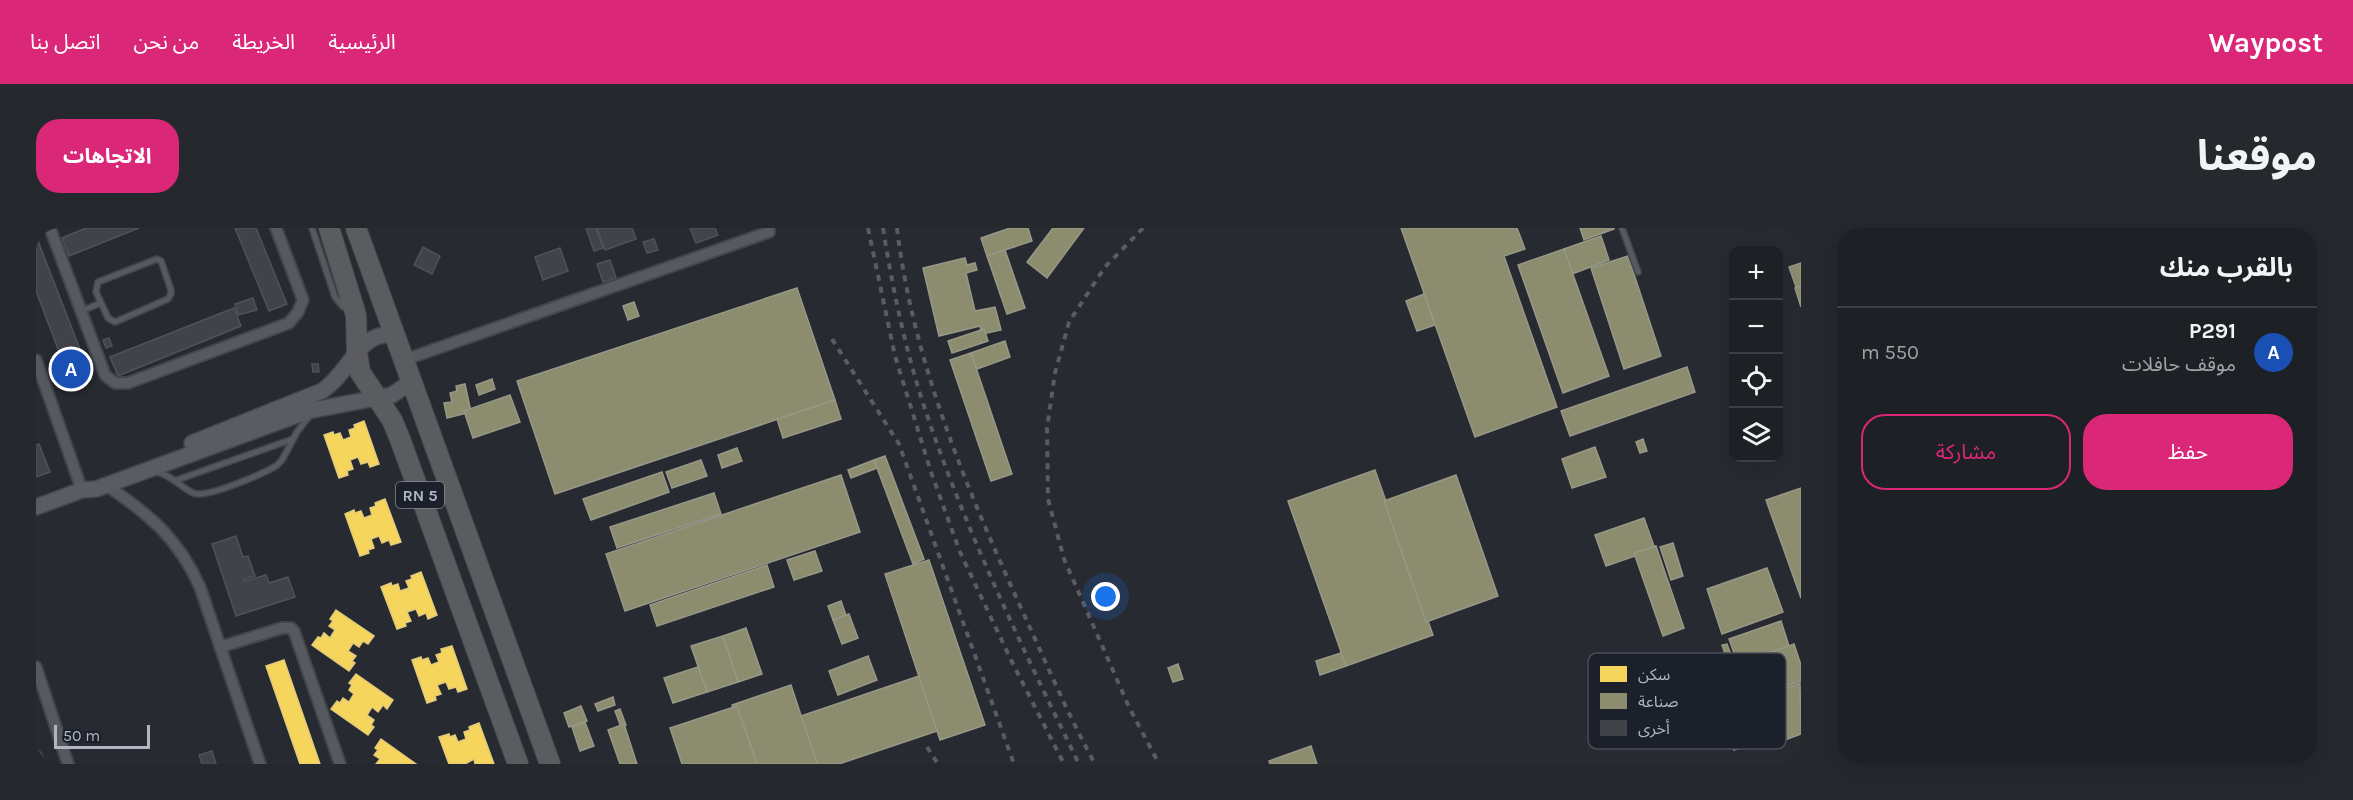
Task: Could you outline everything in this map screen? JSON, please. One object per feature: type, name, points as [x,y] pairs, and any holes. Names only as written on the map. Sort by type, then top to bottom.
[{"type":"highway","name":"RN 5","points":[[329,228],[358,322],[357,353],[360,372],[392,420],[400,439],[518,764]]},
{"type":"highway","name":"RN 5","points":[[356,228],[550,764]]},
{"type":"highway","points":[[354,308],[381,300]]},
{"type":"street","points":[[50,228],[105,375],[115,383],[128,383],[289,323],[298,312],[303,300],[276,228]]},
{"type":"street","points":[[404,360],[769,232],[769,228]]},
{"type":"street","points":[[82,490],[93,482],[322,391],[337,380],[370,339],[381,334],[394,334]]},
{"type":"street","points":[[36,360],[82,490]]},
{"type":"street","points":[[36,507],[82,490],[94,489],[149,470],[316,409],[392,395],[411,382]]},
{"type":"street","points":[[106,485],[154,520],[181,551],[200,587],[260,764]]},
{"type":"street","points":[[220,647],[282,628],[291,628],[294,631],[340,764]]},
{"type":"street","points":[[36,667],[40,694],[68,764]]},
{"type":"street","points":[[36,756],[39,764]]},
{"type":"lane","points":[[312,228],[337,301],[343,307],[354,308]]},
{"type":"lane","points":[[1622,228],[1638,272]]},
{"type":"lane","points":[[157,259],[160,261],[171,290],[168,299],[116,321],[108,318],[101,303],[96,292],[98,282],[157,259]]},
{"type":"lane","points":[[81,311],[101,303]]},
{"type":"lane","points":[[149,470],[167,474],[194,493],[208,494],[276,466],[316,409]]},
{"type":"lane","points":[[177,480],[293,439]]},
{"type":"building: سكن","points":[[364,421],[379,464],[370,467],[368,462],[361,464],[358,457],[350,460],[353,469],[347,471],[348,475],[339,478],[324,435],[333,432],[334,435],[340,433],[343,440],[351,437],[349,430],[355,428],[354,425]]},
{"type":"building: سكن","points":[[385,499],[401,542],[391,545],[389,540],[382,543],[379,536],[371,539],[374,548],[368,550],[369,553],[360,556],[345,514],[354,510],[355,513],[361,511],[364,518],[372,515],[370,508]]},
{"type":"building: سكن","points":[[421,572],[437,615],[428,619],[426,613],[419,616],[416,609],[407,612],[411,621],[405,623],[406,626],[397,629],[381,587],[391,583],[392,586],[398,584],[400,591],[409,588],[406,581]]},
{"type":"building: سكن","points":[[336,610],[374,636],[368,644],[363,641],[359,647],[353,643],[348,651],[356,656],[352,661],[355,663],[349,671],[312,645],[324,633],[330,638],[335,630],[329,626],[333,621],[330,619]]},
{"type":"building: سكن","points":[[452,646],[467,689],[458,692],[456,687],[449,689],[446,682],[437,685],[441,694],[435,696],[436,700],[427,703],[412,660],[421,657],[422,660],[428,658],[431,665],[439,662],[436,655],[442,653],[441,649]]},
{"type":"building: سكن","points":[[284,660],[320,764],[300,764],[266,666]]},
{"type":"building: سكن","points":[[356,674],[393,700],[387,709],[383,705],[378,712],[372,707],[367,715],[374,720],[371,725],[374,727],[368,735],[331,709],[337,701],[340,703],[343,698],[349,702],[354,694],[349,690],[352,685],[349,683]]},
{"type":"building: سكن","points":[[479,723],[494,764],[475,764],[474,759],[465,764],[449,764],[439,737],[455,735],[458,742],[466,739],[464,732],[470,730],[469,727]]},
{"type":"building: سكن","points":[[381,739],[416,764],[376,764],[380,759],[374,755],[378,750],[375,748]]},
{"type":"building: صناعة","points":[[1010,228],[1028,228],[1032,241],[987,256],[981,238]]},
{"type":"building: صناعة","points":[[1053,228],[1084,228],[1047,278],[1027,262]]},
{"type":"building: صناعة","points":[[1401,228],[1517,228],[1525,249],[1504,256],[1557,407],[1475,437]]},
{"type":"building: صناعة","points":[[1580,228],[1614,228],[1614,229],[1584,240]]},
{"type":"building: صناعة","points":[[1601,236],[1609,260],[1572,274],[1564,249]]},
{"type":"building: صناعة","points":[[1564,249],[1609,376],[1563,393],[1518,265]]},
{"type":"building: صناعة","points":[[1005,250],[1025,308],[1007,314],[987,256]]},
{"type":"building: صناعة","points":[[1628,256],[1661,356],[1624,369],[1591,268]]},
{"type":"building: صناعة","points":[[965,258],[967,265],[975,263],[977,270],[966,273],[975,311],[995,307],[1001,330],[982,334],[980,326],[939,336],[923,268]]},
{"type":"building: صناعة","points":[[1801,263],[1801,286],[1796,287],[1789,267]]},
{"type":"building: صناعة","points":[[1801,286],[1801,307],[1795,288]]},
{"type":"building: صناعة","points":[[797,288],[835,400],[555,494],[517,381]]},
{"type":"building: صناعة","points":[[1424,294],[1435,325],[1417,331],[1406,301]]},
{"type":"building: صناعة","points":[[634,302],[639,316],[628,320],[623,306]]},
{"type":"building: صناعة","points":[[984,329],[988,341],[952,353],[948,341]]},
{"type":"building: صناعة","points":[[1005,341],[1010,357],[977,369],[971,353]]},
{"type":"building: صناعة","points":[[971,353],[1012,474],[991,481],[950,360]]},
{"type":"building: صناعة","points":[[1687,367],[1695,392],[1570,436],[1561,411]]},
{"type":"building: صناعة","points":[[492,379],[495,389],[479,395],[476,385]]},
{"type":"building: صناعة","points":[[465,384],[471,412],[447,418],[444,403],[452,402],[450,393],[457,391],[456,386]]},
{"type":"building: صناعة","points":[[510,395],[520,422],[473,438],[464,411]]},
{"type":"building: صناعة","points":[[835,400],[841,419],[783,438],[777,419]]},
{"type":"building: صناعة","points":[[1643,439],[1647,451],[1640,453],[1636,442]]},
{"type":"building: صناعة","points":[[1595,447],[1606,477],[1572,488],[1562,459]]},
{"type":"building: صناعة","points":[[737,448],[742,461],[722,468],[718,455]]},
{"type":"building: صناعة","points":[[885,456],[924,559],[913,564],[874,460]]},
{"type":"building: صناعة","points":[[701,460],[707,476],[672,488],[666,472]]},
{"type":"building: صناعة","points":[[874,460],[877,468],[851,478],[848,470]]},
{"type":"building: صناعة","points":[[1375,470],[1433,635],[1346,666],[1288,501]]},
{"type":"building: صناعة","points":[[662,472],[669,492],[591,520],[583,499]]},
{"type":"building: صناعة","points":[[841,475],[860,532],[625,611],[606,554]]},
{"type":"building: صناعة","points":[[1456,475],[1498,596],[1426,622],[1384,501]]},
{"type":"building: صناعة","points":[[1801,488],[1801,598],[1766,500]]},
{"type":"building: صناعة","points":[[714,493],[721,514],[617,548],[610,527]]},
{"type":"building: صناعة","points":[[1644,518],[1655,549],[1606,566],[1595,535]]},
{"type":"building: صناعة","points":[[1673,543],[1683,576],[1671,580],[1660,547]]},
{"type":"building: صناعة","points":[[1656,546],[1684,628],[1663,636],[1634,553]]},
{"type":"building: صناعة","points":[[815,551],[822,571],[794,580],[787,560]]},
{"type":"building: صناعة","points":[[929,560],[985,725],[940,740],[885,574]]},
{"type":"building: صناعة","points":[[767,565],[774,587],[657,626],[650,605]]},
{"type":"building: صناعة","points":[[1767,568],[1783,612],[1722,634],[1707,589]]},
{"type":"building: صناعة","points":[[841,601],[846,615],[833,620],[828,606]]},
{"type":"building: صناعة","points":[[849,614],[858,638],[842,644],[833,620]]},
{"type":"building: صناعة","points":[[1781,621],[1789,646],[1769,653],[1734,653],[1729,639]]},
{"type":"building: صناعة","points":[[746,628],[762,674],[738,682],[723,636]]},
{"type":"building: صناعة","points":[[723,636],[738,682],[707,692],[691,646]]},
{"type":"building: صناعة","points":[[1727,644],[1730,653],[1725,653],[1722,645]]},
{"type":"building: صناعة","points":[[1794,644],[1801,665],[1801,681],[1786,686],[1786,653],[1769,653]]},
{"type":"building: صناعة","points":[[1341,653],[1346,666],[1320,675],[1316,661]]},
{"type":"building: صناعة","points":[[868,656],[877,680],[838,695],[829,671]]},
{"type":"building: صناعة","points":[[1178,664],[1183,679],[1173,682],[1168,668]]},
{"type":"building: صناعة","points":[[698,667],[707,692],[673,703],[664,678]]},
{"type":"building: صناعة","points":[[919,676],[937,731],[839,764],[817,764],[801,716]]},
{"type":"building: صناعة","points":[[1800,683],[1801,734],[1786,740],[1786,688]]},
{"type":"building: صناعة","points":[[791,685],[817,764],[752,764],[732,705]]},
{"type":"building: صناعة","points":[[613,697],[615,705],[598,711],[595,704]]},
{"type":"building: صناعة","points":[[581,706],[587,721],[569,727],[564,713]]},
{"type":"building: صناعة","points":[[737,706],[757,764],[682,764],[670,728]]},
{"type":"building: صناعة","points":[[620,709],[626,725],[621,727],[615,711]]},
{"type":"building: صناعة","points":[[585,722],[594,746],[580,751],[572,727]]},
{"type":"building: صناعة","points":[[624,724],[637,764],[620,764],[608,730]]},
{"type":"building: صناعة","points":[[1311,746],[1317,764],[1270,764],[1269,761]]},
{"type":"building: أخرى","points":[[86,228],[139,228],[69,256],[62,238]]},
{"type":"building: أخرى","points":[[235,228],[256,228],[287,304],[269,311]]},
{"type":"building: أخرى","points":[[586,228],[596,228],[603,248],[594,251]]},
{"type":"building: أخرى","points":[[597,228],[632,228],[636,239],[605,250]]},
{"type":"building: أخرى","points":[[690,228],[715,228],[718,235],[696,243]]},
{"type":"building: أخرى","points":[[654,239],[658,250],[647,253],[643,242]]},
{"type":"building: أخرى","points":[[38,241],[80,349],[61,357],[36,291],[36,242]]},
{"type":"building: أخرى","points":[[423,247],[440,256],[432,274],[414,265]]},
{"type":"building: أخرى","points":[[560,248],[568,271],[543,280],[535,257]]},
{"type":"building: أخرى","points":[[610,260],[616,278],[603,282],[597,264]]},
{"type":"building: أخرى","points":[[253,298],[257,310],[238,315],[235,304]]},
{"type":"building: أخرى","points":[[234,308],[241,326],[118,376],[110,357]]},
{"type":"building: أخرى","points":[[109,338],[112,346],[106,348],[103,340]]},
{"type":"building: أخرى","points":[[73,357],[78,368],[68,371],[64,360]]},
{"type":"building: أخرى","points":[[63,361],[67,372],[57,376],[53,365]]},
{"type":"building: أخرى","points":[[312,364],[318,364],[319,372],[313,372]]},
{"type":"building: أخرى","points":[[39,444],[50,472],[36,477],[36,445]]},
{"type":"building: أخرى","points":[[236,536],[243,557],[248,556],[255,576],[244,579],[245,581],[266,575],[269,583],[288,577],[295,597],[236,616],[212,544]]},
{"type":"building: أخرى","points":[[212,751],[216,764],[202,764],[199,755]]},
{"type":"railway","points":[[868,228],[895,356],[931,472],[960,552],[1064,764]]},
{"type":"railway","points":[[883,228],[907,348],[920,395],[944,463],[998,594],[1079,764]]},
{"type":"railway","points":[[897,228],[915,326],[944,422],[1001,562],[1066,706],[1095,764]]},
{"type":"railway","points":[[1143,228],[1105,267],[1069,322],[1055,373],[1047,428],[1048,499],[1064,559],[1129,707],[1159,764]]},
{"type":"railway","points":[[832,339],[899,444],[1014,764]]},
{"type":"railway","points":[[927,747],[938,764]]},
{"type":"place","name":"P291","points":[[71,369]]}]
